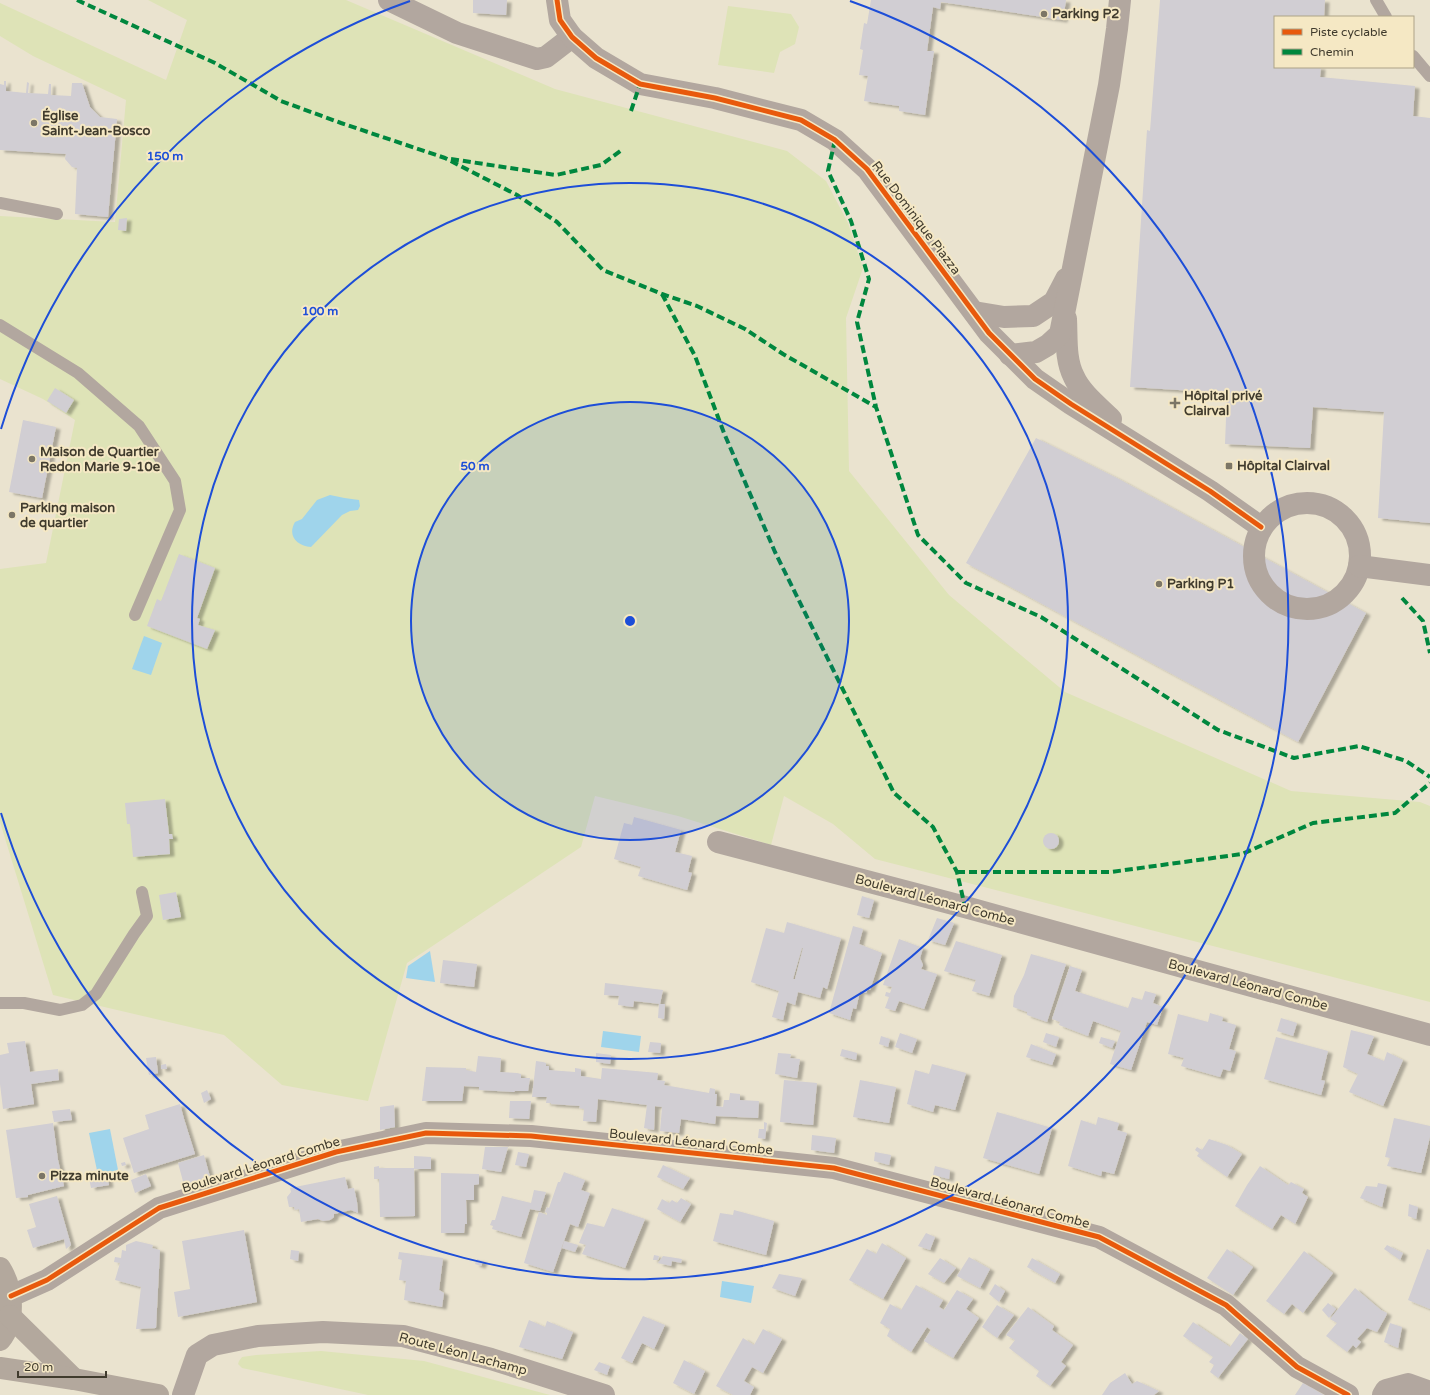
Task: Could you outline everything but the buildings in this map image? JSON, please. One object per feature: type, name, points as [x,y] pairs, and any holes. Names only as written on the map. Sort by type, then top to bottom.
[{"type":"main road","points":[[0,1268],[8,1285],[11,1306],[3,1336],[0,1340]]},
{"type":"main road","points":[[11,1306],[74,1379]]},
{"type":"main road","points":[[0,1368],[74,1379],[158,1395]]},
{"type":"street","points":[[389,0],[457,33],[537,59],[546,57],[572,37]]},
{"type":"street","name":"Rue Dominique Piazza","points":[[557,0],[560,20],[572,37],[596,58],[640,84],[716,98],[801,120],[835,140],[867,169],[989,333],[1010,355],[1035,378],[1071,404],[1139,446]]},
{"type":"street","points":[[1010,355],[1036,352],[1048,345],[1060,334],[1109,85],[1120,0]]},
{"type":"street","points":[[974,312],[1004,317],[1033,316],[1054,302],[1073,266]]},
{"type":"street","points":[[1065,310],[1067,356],[1074,378],[1088,397],[1139,446],[1210,491],[1261,526]]},
{"type":"street","points":[[1299,502],[1316,503],[1336,512],[1353,528],[1360,546],[1359,566],[1353,583],[1339,599],[1322,608],[1306,610],[1287,606],[1271,596],[1256,575],[1252,552],[1261,526],[1278,510],[1299,502]]},
{"type":"street","points":[[1359,566],[1430,575]]},
{"type":"street","name":"Boulevard Léonard Combe","points":[[718,842],[965,907],[1430,1035]]},
{"type":"street","name":"Boulevard Léonard Combe","points":[[11,1306],[47,1280],[159,1208],[336,1152],[426,1133],[531,1136],[834,1168],[1099,1237],[1226,1305],[1297,1367],[1348,1395]]},
{"type":"street","name":"Route Léon Lachamp","points":[[183,1395],[197,1355],[213,1345],[258,1336],[323,1332],[403,1336],[490,1359],[604,1395]]},
{"type":"street","points":[[1383,1395],[1386,1390],[1408,1384],[1430,1392]]},
{"type":"lane","points":[[1376,0],[1385,16]]},
{"type":"lane","points":[[1414,57],[1430,76]]},
{"type":"lane","points":[[0,203],[57,214]]},
{"type":"lane","points":[[0,325],[78,373],[139,426],[175,481],[180,510],[135,615]]},
{"type":"lane","points":[[0,1003],[24,1003],[60,1010],[82,1005],[96,994],[147,916],[142,892]]},
{"type":"green space","points":[[148,0],[346,0],[555,89],[787,151],[826,181],[848,223],[863,268],[846,318],[849,471],[949,595],[1065,692],[1291,791],[1420,802],[1430,806],[1430,1002],[875,859],[833,824],[784,796],[771,845],[678,816],[595,796],[581,847],[407,963],[368,1101],[282,1085],[224,1035],[53,995],[0,822],[0,569],[46,563],[75,420],[43,399],[0,379],[0,216],[115,222],[126,100],[33,56],[0,36],[0,3],[166,80],[187,20]]},
{"type":"green space","points":[[728,6],[791,14],[799,27],[795,44],[780,52],[774,73],[718,65]]},
{"type":"green space","points":[[321,1351],[424,1361],[550,1395],[368,1395],[242,1368],[238,1364],[242,1357]]},
{"type":"water","points":[[330,495],[359,500],[360,506],[358,510],[350,511],[342,515],[311,547],[301,545],[293,536],[292,532],[295,522],[302,519],[317,500]]},
{"type":"water","points":[[144,636],[162,643],[151,675],[132,669]]},
{"type":"water","points":[[430,951],[435,982],[406,978],[408,966]]},
{"type":"water","points":[[603,1031],[641,1036],[639,1052],[601,1047]]},
{"type":"water","points":[[110,1129],[118,1170],[98,1175],[89,1133]]},
{"type":"water","points":[[722,1281],[754,1286],[751,1303],[720,1297]]},
{"type":"marked path","points":[[77,0],[215,63],[281,101],[445,158],[517,195],[557,222],[603,270],[662,294],[697,306],[745,329],[783,354],[876,407]]},
{"type":"marked path","points":[[631,111],[640,84]]},
{"type":"marked path","points":[[835,140],[828,171],[851,221],[869,279],[857,322],[876,407],[918,535],[966,583],[1041,617],[1218,730],[1294,758],[1359,746],[1406,761],[1430,777]]},
{"type":"marked path","points":[[451,159],[556,175],[601,165],[623,149]]},
{"type":"marked path","points":[[662,294],[695,356],[724,433],[775,552],[894,793],[933,827],[957,872],[965,907]]},
{"type":"marked path","points":[[1402,598],[1423,621],[1430,653]]},
{"type":"marked path","points":[[957,872],[1111,872],[1242,854],[1313,823],[1395,813],[1430,783]]},
{"type":"cycle path","points":[[557,0],[560,20],[572,37],[596,58],[640,84],[715,98],[801,120],[835,140],[867,169],[989,333],[1035,379],[1071,404],[1210,491],[1261,527]]},
{"type":"cycle path","points":[[11,1296],[47,1280],[159,1208],[336,1152],[426,1133],[531,1136],[834,1168],[1099,1237],[1226,1305],[1297,1367],[1348,1395]]},
{"type":"place","name":"Parking P2","points":[[1044,14]]},
{"type":"place","name":"Église Saint-Jean-Bosco","points":[[34,123]]},
{"type":"place","name":"Hôpital privé Clairval","points":[[1175,403]]},
{"type":"place","name":"Maison de Quartier Redon Marie 9-10e","points":[[32,459]]},
{"type":"place","name":"Hôpital Clairval","points":[[1229,466]]},
{"type":"place","name":"Parking maison de quartier","points":[[12,515]]},
{"type":"place","name":"Parking P1","points":[[1159,584]]},
{"type":"place","name":"Pizza minute","points":[[42,1176]]}]
